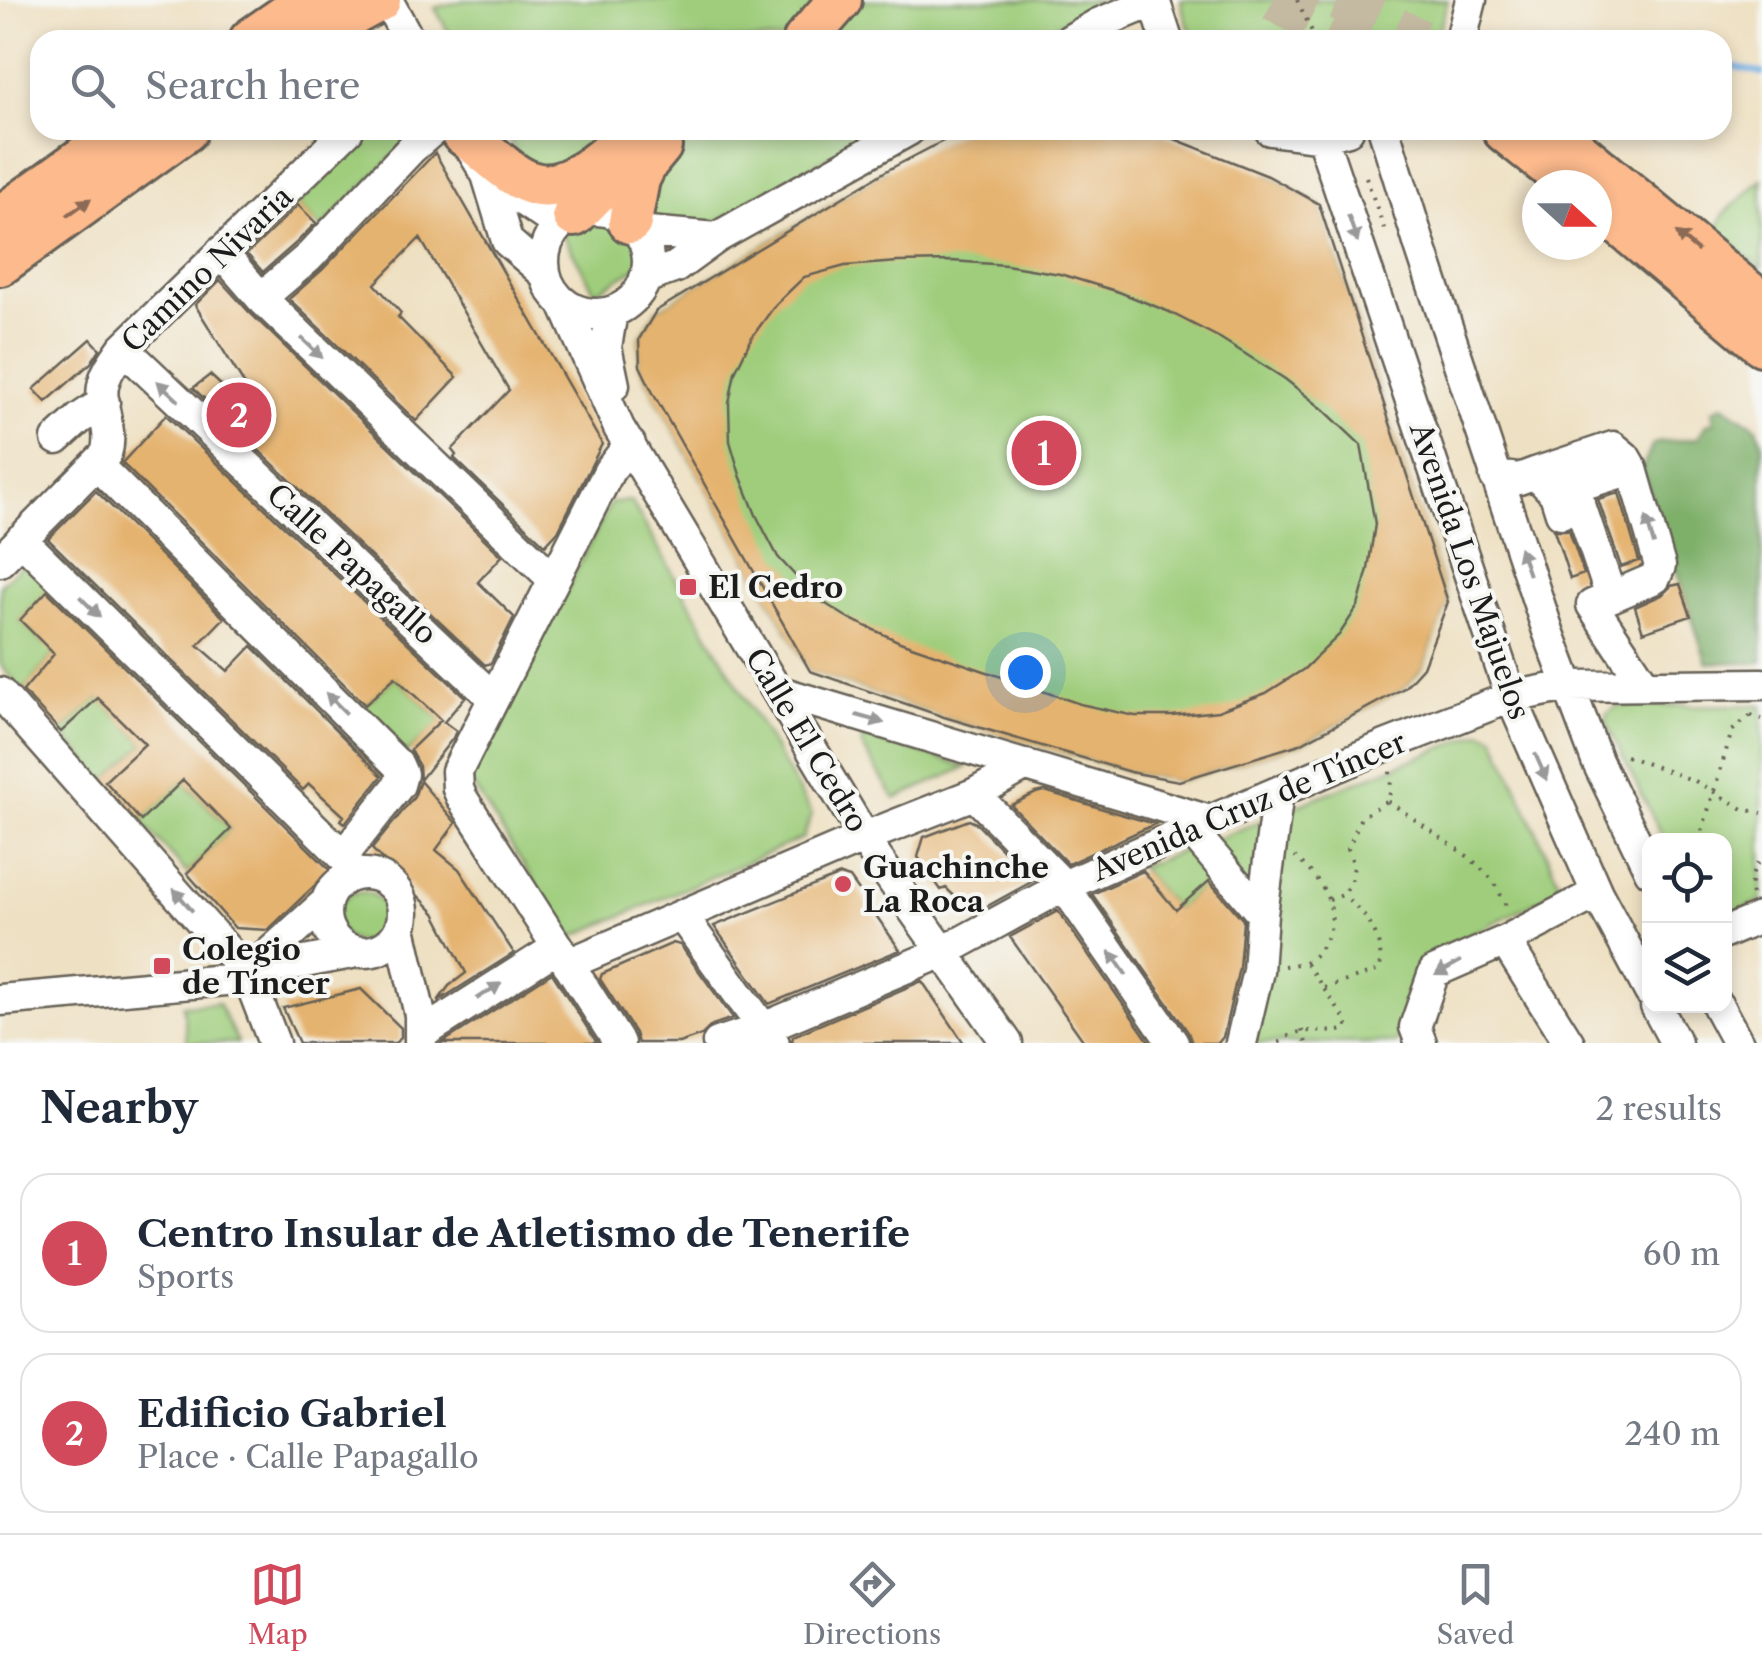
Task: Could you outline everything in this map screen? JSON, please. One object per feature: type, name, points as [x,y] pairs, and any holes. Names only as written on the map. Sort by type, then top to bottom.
[{"type":"highway","points":[[265,30],[314,0]]},
{"type":"highway","points":[[326,30],[379,0]]},
{"type":"highway","points":[[793,30],[800,21],[805,0]]},
{"type":"highway","points":[[814,30],[840,0]]},
{"type":"highway","points":[[0,218],[108,140]]},
{"type":"highway","points":[[0,264],[172,140]]},
{"type":"highway","points":[[466,140],[496,158],[507,172],[524,182],[554,186],[585,172],[627,140]]},
{"type":"highway","points":[[566,220],[652,140]]},
{"type":"highway","points":[[634,226],[638,179],[661,140]]},
{"type":"highway","points":[[1516,140],[1553,170]]},
{"type":"highway","points":[[1564,140],[1762,304]]},
{"type":"highway","points":[[1612,218],[1762,344]]},
{"type":"street","points":[[387,0],[404,30]]},
{"type":"street","points":[[1464,30],[1471,0]]},
{"type":"street","points":[[1088,30],[1154,1],[1163,30]]},
{"type":"street","name":"Camino Nivaria","points":[[96,464],[109,444],[104,380],[123,348],[338,140]]},
{"type":"street","points":[[261,298],[309,257],[412,148],[430,140]]},
{"type":"street","points":[[458,140],[486,175],[507,241],[545,274]]},
{"type":"street","points":[[645,278],[676,266],[716,238],[891,140]]},
{"type":"street","name":"Avenida Los Majuelos","points":[[1337,140],[1510,697],[1597,893],[1642,977]]},
{"type":"street","name":"Avenida Los Majuelos","points":[[1387,140],[1548,631],[1597,761],[1642,854]]},
{"type":"street","points":[[486,175],[566,220]]},
{"type":"street","points":[[634,226],[645,245],[648,262],[638,293],[612,312],[579,312],[564,304],[552,291],[545,274],[544,256],[566,220],[591,210],[608,211],[634,226],[716,238]]},
{"type":"street","points":[[221,252],[261,298],[553,578]]},
{"type":"street","name":"Calle El Cedro","points":[[564,304],[624,436],[876,857],[1008,1043]]},
{"type":"street","name":"Calle El Cedro","points":[[612,312],[606,347],[624,436]]},
{"type":"street","name":"Calle Papagallo","points":[[123,348],[494,698]]},
{"type":"street","points":[[57,439],[104,402]]},
{"type":"street","points":[[619,1043],[462,798],[456,770],[624,436]]},
{"type":"street","points":[[1548,631],[1601,601],[1654,578],[1660,566],[1625,457],[1612,447],[1554,484]]},
{"type":"street","points":[[0,1000],[203,983],[357,952],[375,952],[390,943],[403,918],[396,890],[384,880],[349,865],[10,550],[96,464],[398,765],[402,774],[399,785],[349,865],[337,884],[326,903],[248,973]]},
{"type":"street","points":[[1495,476],[1554,484],[1632,469]]},
{"type":"street","points":[[1554,484],[1601,601],[1646,685]]},
{"type":"street","name":"Avenida Cruz de Tíncer","points":[[718,1043],[768,1035],[943,952],[1064,886],[1385,746],[1510,697],[1568,686],[1758,684]]},
{"type":"street","points":[[0,692],[248,973],[274,1043]]},
{"type":"street","points":[[777,692],[1026,765],[1200,826],[1262,914]]},
{"type":"street","points":[[420,1039],[563,956],[682,916],[974,794],[1026,765]]},
{"type":"street","points":[[1241,1043],[1258,971],[1278,792]]},
{"type":"street","points":[[974,794],[1064,886],[1173,1043]]},
{"type":"street","points":[[1419,1035],[1434,972],[1597,893]]},
{"type":"street","points":[[326,903],[326,926],[336,941],[357,952]]},
{"type":"street","points":[[682,916],[768,1035]]},
{"type":"street","points":[[400,928],[420,1015],[420,1039]]},
{"type":"street","points":[[1515,936],[1569,1043]]},
{"type":"street","points":[[1660,1013],[1676,1043]]},
{"type":"street","points":[[1722,1013],[1738,1043]]},
{"type":"path","points":[[1297,0],[1311,30]]},
{"type":"path","points":[[1701,833],[1732,731],[1752,715],[1758,684]]},
{"type":"path","points":[[1752,715],[1762,719]]},
{"type":"path","points":[[1329,900],[1342,894],[1351,882],[1354,866],[1348,850],[1362,817],[1388,801],[1391,788],[1385,746]]},
{"type":"path","points":[[1597,761],[1622,755],[1696,780],[1743,809],[1762,813]]},
{"type":"path","points":[[1388,801],[1470,858],[1494,881],[1515,936]]},
{"type":"path","points":[[1258,971],[1305,962],[1318,953],[1334,917],[1312,871],[1271,840]]},
{"type":"path","points":[[1751,928],[1750,891],[1754,870],[1762,857]]},
{"type":"path","points":[[1324,988],[1380,970],[1382,953],[1375,932],[1342,894]]},
{"type":"path","points":[[1279,1043],[1302,1030],[1335,1033],[1348,1029],[1348,1022],[1305,962]]},
{"type":"path","points":[[1302,1030],[1306,1043]]},
{"type":"green space","points":[[465,0],[1100,0],[1048,30],[447,30],[435,8]]},
{"type":"green space","points":[[1181,0],[1448,0],[1439,30],[1190,30]]},
{"type":"green space","points":[[360,140],[409,140],[322,229],[297,204]]},
{"type":"green space","points":[[510,140],[858,140],[595,292]]},
{"type":"green space","points":[[886,171],[1268,176],[1319,204],[1448,602],[1423,667],[1404,688],[1300,744],[1179,781],[1130,772],[944,717],[810,671],[654,395],[640,366],[639,339],[656,311]]},
{"type":"green space","points":[[1762,179],[1762,269],[1716,231],[1724,214]]},
{"type":"green space","points":[[1723,405],[1757,427],[1762,442],[1762,662],[1707,663],[1642,469],[1653,444],[1698,438],[1706,424],[1714,422],[1712,411]]},
{"type":"green space","points":[[631,501],[812,814],[803,838],[570,938],[469,779],[611,503]]},
{"type":"green space","points":[[25,563],[53,586],[20,620],[44,644],[78,610],[99,630],[66,665],[54,654],[23,691],[0,665],[0,585]]},
{"type":"green space","points":[[395,677],[442,721],[405,754],[360,710]]},
{"type":"green space","points":[[98,697],[145,744],[105,781],[61,732]]},
{"type":"green space","points":[[1762,705],[1762,901],[1732,913],[1732,833],[1661,833],[1607,724],[1606,714],[1618,706]]},
{"type":"green space","points":[[1482,732],[1495,737],[1562,889],[1421,959],[1396,1043],[1255,1043],[1285,810]]},
{"type":"green space","points":[[862,736],[967,767],[895,799],[862,746]]},
{"type":"green space","points":[[182,780],[231,829],[187,873],[141,821]]},
{"type":"green space","points":[[1268,818],[1257,898],[1207,843]]},
{"type":"green space","points":[[1195,846],[1217,874],[1176,910],[1140,867]]},
{"type":"green space","points":[[361,892],[379,899],[386,917],[379,935],[361,942],[343,935],[336,917],[343,899]]},
{"type":"green space","points":[[218,1003],[238,1043],[187,1043],[183,1005]]},
{"type":"building","points":[[945,140],[1177,140],[1268,176],[1319,204],[1448,602],[1423,667],[1404,688],[1300,744],[1179,781],[1130,772],[944,717],[810,671],[640,366],[639,339],[656,311],[886,171]],"holes":[[[952,261],[1060,274],[1167,311],[1220,338],[1285,379],[1361,445],[1375,524],[1358,606],[1339,635],[1304,669],[1266,693],[1218,711],[1135,716],[1080,704],[900,642],[848,618],[815,597],[778,557],[756,515],[730,441],[729,403],[735,372],[752,337],[776,304],[804,277],[845,266]]]},
{"type":"building","points":[[435,153],[602,444],[558,531],[545,545],[454,458],[452,450],[509,390],[420,238],[375,284],[401,313],[398,317],[457,377],[416,421],[289,299]]},
{"type":"building","points":[[298,205],[316,223],[263,272],[247,254]]},
{"type":"building","points":[[220,280],[502,556],[478,582],[514,617],[491,663],[485,665],[193,388],[210,375],[268,429],[271,427],[195,305]]},
{"type":"building","points":[[91,339],[100,349],[91,363],[46,402],[34,389]]},
{"type":"building","points":[[166,415],[465,697],[444,722],[456,731],[453,738],[420,780],[419,766],[410,750],[441,720],[395,677],[365,705],[122,463]]},
{"type":"building","points":[[96,491],[224,618],[198,645],[228,671],[252,646],[382,776],[345,823],[341,820],[344,816],[309,784],[303,790],[48,539]]},
{"type":"building","points":[[1619,493],[1639,561],[1621,567],[1598,499]]},
{"type":"building","points":[[1554,530],[1569,530],[1584,574],[1570,579]]},
{"type":"building","points":[[1680,584],[1691,616],[1643,632],[1635,607]]},
{"type":"building","points":[[47,591],[330,871],[268,930],[235,928],[187,873],[231,829],[183,780],[141,821],[105,781],[145,744],[98,698],[61,732],[23,691],[54,654],[20,620]]},
{"type":"building","points":[[420,781],[456,823],[436,850],[459,869],[514,953],[438,1001],[466,973],[435,913],[372,849],[414,797]]},
{"type":"building","points":[[1045,791],[1155,824],[1068,864],[1011,805]]},
{"type":"building","points":[[969,820],[1033,881],[973,914],[946,888],[941,890],[918,857],[924,837]]},
{"type":"building","points":[[1143,871],[1176,910],[1209,881],[1243,920],[1239,968],[1223,1037],[1218,1043],[1192,1043],[1092,894]]},
{"type":"building","points":[[840,875],[850,878],[900,950],[769,1004],[714,926]]},
{"type":"building","points":[[1058,911],[1150,1043],[1085,1043],[1010,937]]},
{"type":"building","points":[[673,943],[680,945],[733,1018],[679,1043],[638,1043],[600,979],[602,974]]},
{"type":"building","points":[[552,973],[597,1043],[442,1043]]},
{"type":"building","points":[[922,981],[964,1043],[792,1043],[793,1036]]},
{"type":"building","points":[[361,989],[401,1028],[401,1038],[395,1043],[299,1043],[283,1008]]},
{"type":"waterway","points":[[1732,66],[1762,73]]},
{"type":"tunnel","points":[[1273,0],[1332,30]]},
{"type":"tunnel","points":[[1339,0],[1400,30]]},
{"type":"place","name":"Edificio Gabriel","points":[[239,415]]},
{"type":"place","name":"Centro Insular de Atletismo de Tenerife","points":[[1044,453]]},
{"type":"place","name":"El Cedro","points":[[688,587]]},
{"type":"place","name":"Guachinche La Roca","points":[[843,884]]},
{"type":"place","name":"Colegio de Tíncer","points":[[162,966]]}]
